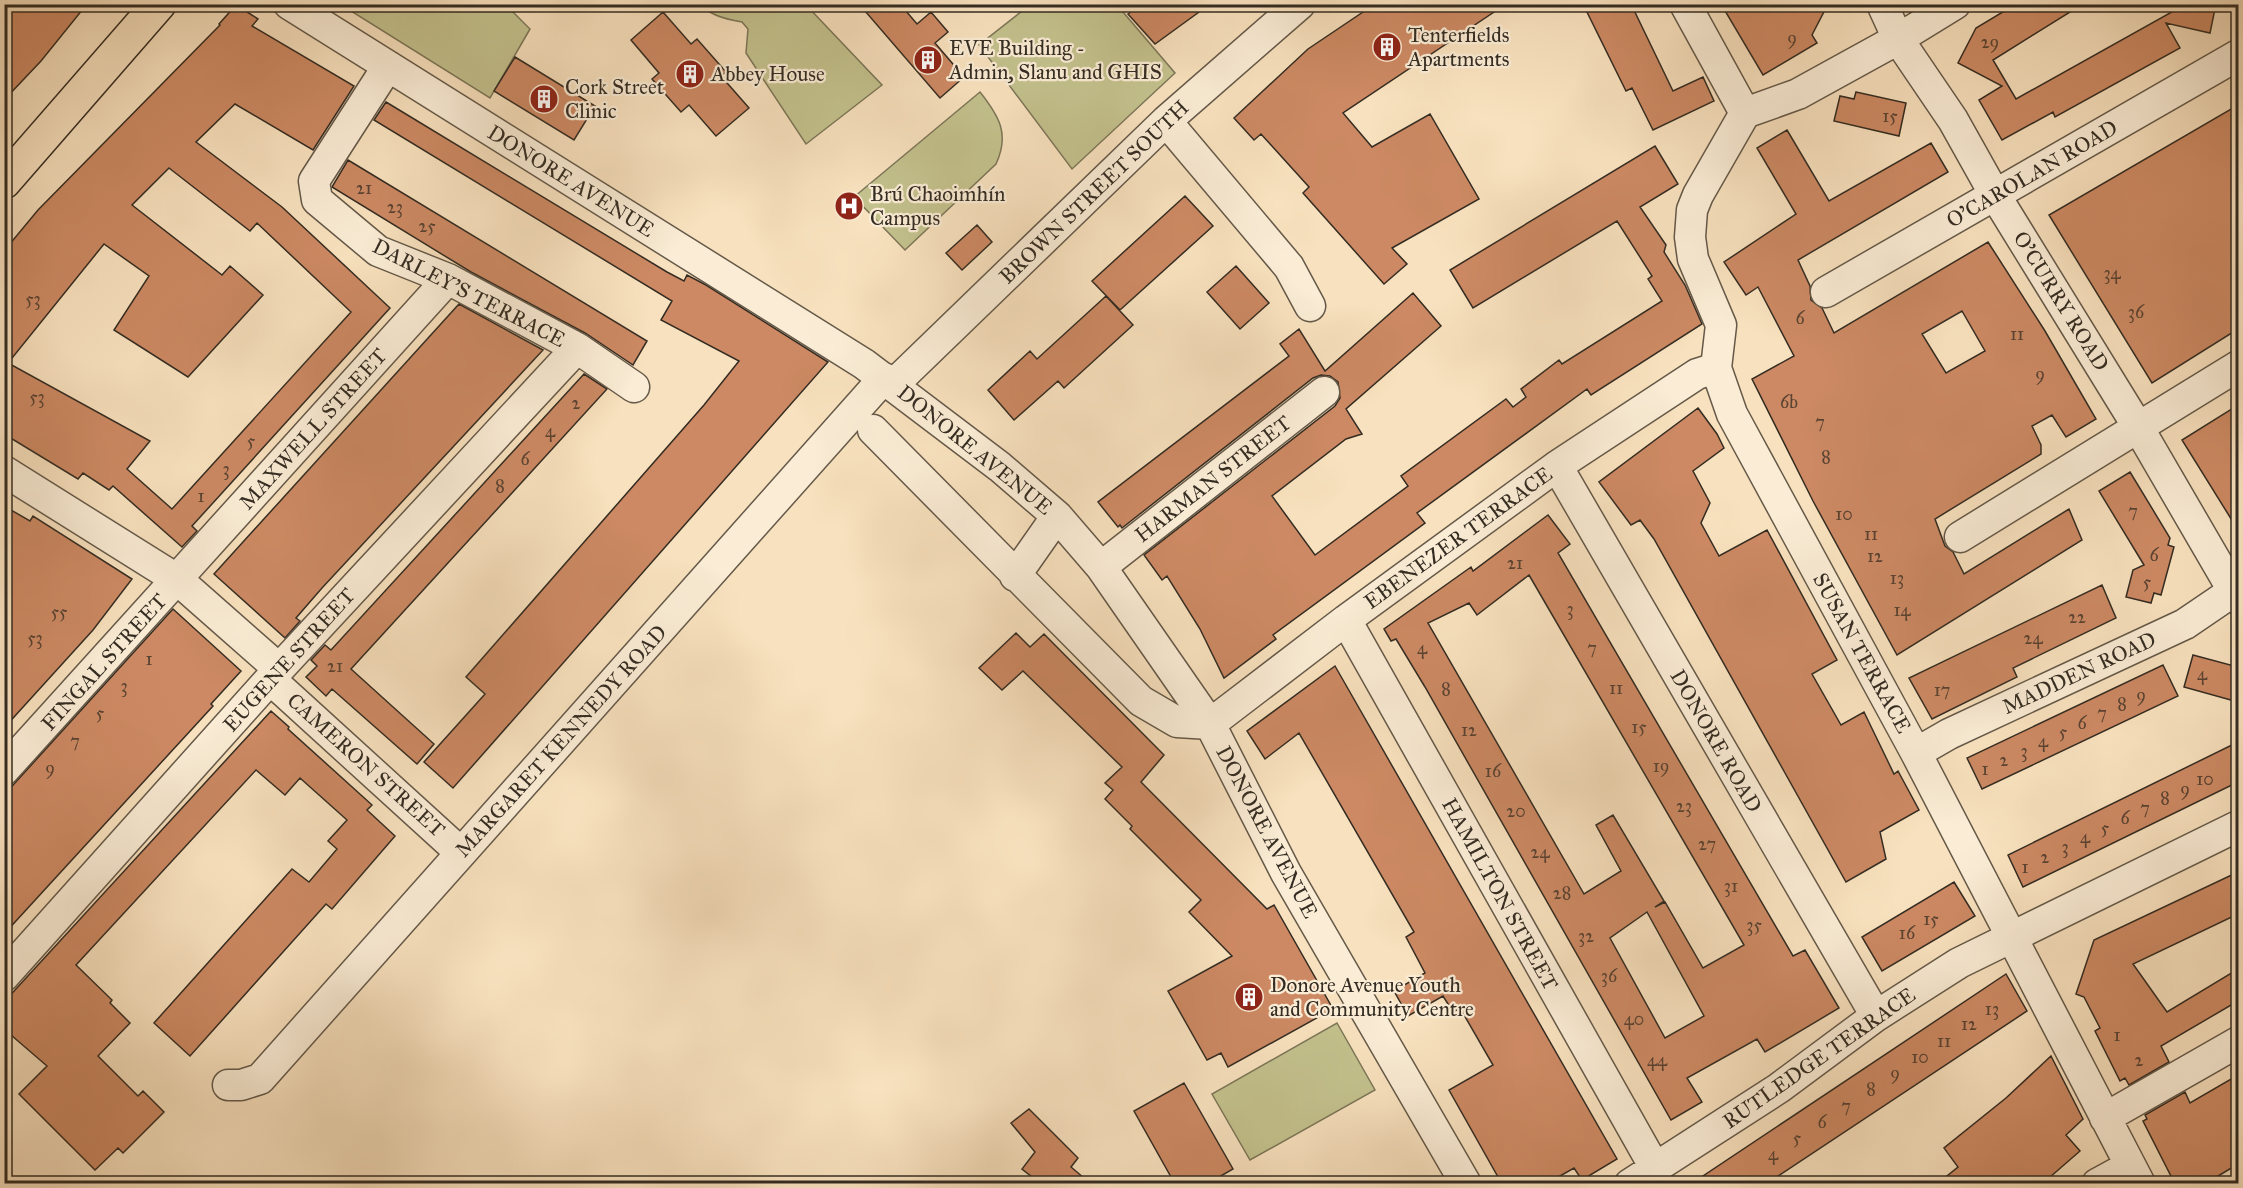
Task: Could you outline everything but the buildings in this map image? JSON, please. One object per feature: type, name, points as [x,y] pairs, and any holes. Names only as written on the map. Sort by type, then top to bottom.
[{"type":"main road","points":[[4,182],[154,6]]},
{"type":"street","name":"DONORE AVENUE","points":[[289,4],[888,382],[1000,467],[1057,516],[1101,567],[1210,724],[1286,873],[1466,1184]]},
{"type":"street","points":[[1685,4],[1745,113]]},
{"type":"street","name":"O'CURRY ROAD","points":[[1882,4],[1898,39],[1953,120],[1995,195],[2237,593]]},
{"type":"street","points":[[1716,368],[1721,325],[1693,259],[1690,237],[1692,210],[1745,113],[1798,94],[1898,39],[1955,4]]},
{"type":"street","name":"BROWN STREET SOUTH","points":[[888,382],[1166,121],[1294,6]]},
{"type":"street","name":"O'CAROLAN ROAD","points":[[1826,292],[2238,55]]},
{"type":"street","name":"DARLEY'S TERRACE","points":[[388,66],[314,181],[317,200],[378,250],[448,279],[577,348],[634,387]]},
{"type":"street","points":[[1166,121],[1289,267],[1310,306]]},
{"type":"street","name":"MAXWELL STREET","points":[[178,580],[448,279]]},
{"type":"street","name":"EUGENE STREET","points":[[4,976],[274,674],[577,348]]},
{"type":"street","points":[[1960,537],[2238,366]]},
{"type":"street","name":"EBENEZER TERRACE","points":[[1210,724],[1346,620],[1557,466],[1697,374],[1716,368]]},
{"type":"street","name":"SUSAN TERRACE","points":[[1716,368],[1732,414],[1916,753],[2135,1175]]},
{"type":"street","name":"MARGARET KENNEDY ROAD","points":[[228,1085],[241,1085],[260,1079],[460,852],[888,382]]},
{"type":"street","name":"HARMAN STREET","points":[[1101,567],[1324,392]]},
{"type":"street","points":[[873,430],[1141,701],[1177,722],[1210,724]]},
{"type":"street","name":"DONORE ROAD","points":[[1557,466],[1876,1016]]},
{"type":"street","name":"CAMERON STREET","points":[[4,471],[178,580],[460,852]]},
{"type":"street","points":[[1015,576],[1057,516]]},
{"type":"street","name":"FINGAL STREET","points":[[4,770],[178,580]]},
{"type":"street","name":"MADDEN ROAD","points":[[1916,753],[1949,734],[2185,624],[2237,593]]},
{"type":"street","name":"HAMILTON STREET","points":[[1346,620],[1642,1176]]},
{"type":"street","name":"RUTLEDGE TERRACE","points":[[1642,1176],[1779,1088],[1876,1016],[1959,963],[2238,826]]},
{"type":"street","points":[[2105,1118],[2238,1042]]},
{"type":"street","points":[[2097,1184],[2135,1175]]},
{"type":"shaded area","points":[[355,4],[506,5],[530,29],[490,98],[351,11]]},
{"type":"shaded area","points":[[1031,4],[1117,5],[1175,73],[1072,169],[979,45]]},
{"type":"shaded area","points":[[702,5],[806,5],[882,85],[806,144],[746,53],[748,29],[742,22],[715,15]]},
{"type":"shaded area","points":[[980,92],[997,117],[1002,134],[996,164],[905,250],[854,197]]},
{"type":"shaded area","points":[[1337,1023],[1375,1090],[1250,1160],[1212,1094]]},
{"type":"place","name":"Tenterfields Apartments","points":[[1387,47]]},
{"type":"place","name":"EVE Building - Admin, Slanu and GHIS","points":[[928,60]]},
{"type":"place","name":"Abbey House","points":[[690,74]]},
{"type":"place","name":"Cork Street Clinic","points":[[544,99]]},
{"type":"place","name":"Brú Chaoimhín Campus","points":[[849,206]]},
{"type":"place","name":"Donore Avenue Youth and Community Centre","points":[[1249,997]]}]
